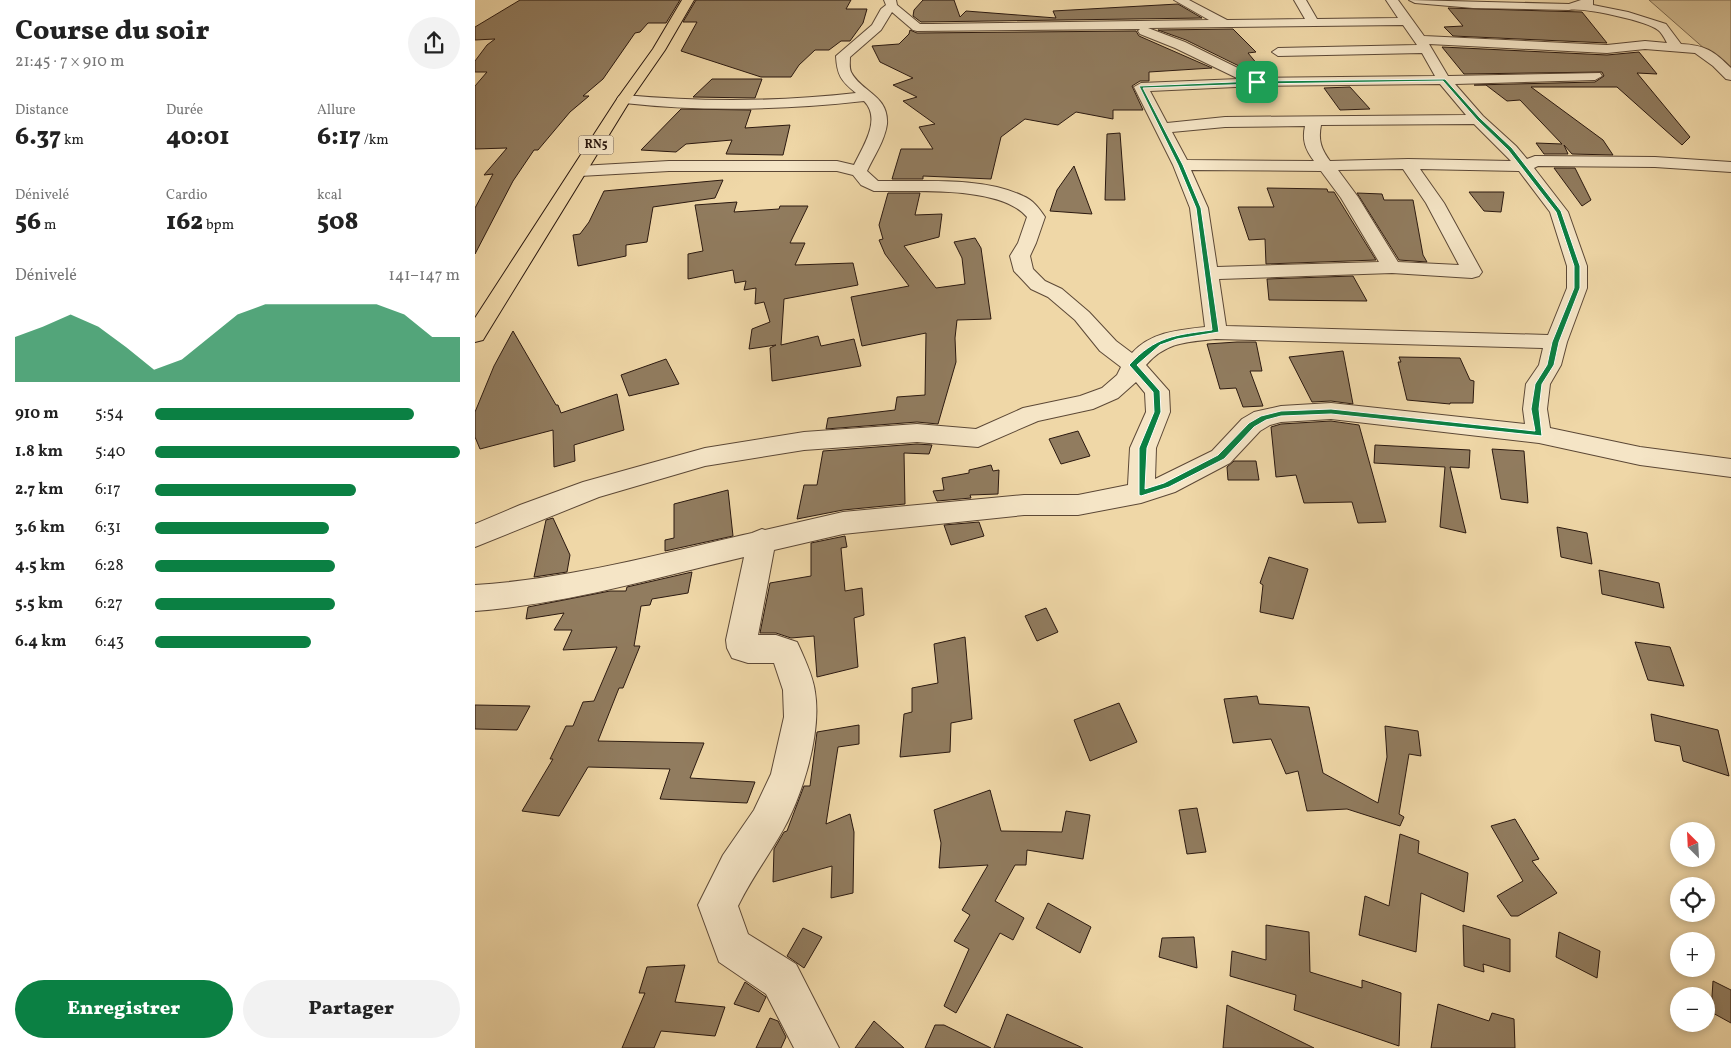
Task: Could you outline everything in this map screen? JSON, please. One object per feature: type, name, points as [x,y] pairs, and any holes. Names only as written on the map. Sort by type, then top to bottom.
[{"type":"highway","name":"RN5","points":[[475,335],[625,99],[659,50],[688,0]]},
{"type":"street","points":[[1180,0],[1251,36]]},
{"type":"street","points":[[1300,0],[1313,22]]},
{"type":"street","points":[[1415,0],[1473,5],[1584,3],[1625,14],[1662,27],[1677,48]]},
{"type":"street","points":[[1398,1],[1444,80],[1478,119],[1510,149],[1559,212],[1577,266],[1577,288],[1555,342],[1550,365],[1538,384],[1535,409],[1539,434]]},
{"type":"street","points":[[859,170],[880,122],[877,107],[869,96],[854,85],[845,74],[842,66],[843,56],[879,25],[891,3],[917,26],[932,28],[1409,21]]},
{"type":"street","points":[[1131,25],[1180,45],[1257,82]]},
{"type":"street","points":[[1266,44],[1333,82]]},
{"type":"street","points":[[1278,52],[1424,45],[1607,50],[1645,45],[1698,49],[1718,63],[1731,76]]},
{"type":"street","points":[[1216,332],[1199,208],[1181,165],[1141,87],[1257,82],[1595,76]]},
{"type":"street","points":[[625,99],[689,105],[764,106],[869,96]]},
{"type":"street","points":[[1163,128],[1225,122],[1478,119]]},
{"type":"street","points":[[1314,121],[1311,136],[1314,150],[1349,197],[1392,267]]},
{"type":"street","points":[[1181,165],[1270,167],[1408,164],[1524,166],[1535,161],[1624,161],[1731,167]]},
{"type":"street","points":[[1208,273],[1392,267],[1472,272],[1435,203],[1408,164]]},
{"type":"street","points":[[580,171],[669,166],[837,166],[859,170],[867,181],[874,186],[991,192],[1016,199],[1030,209],[1036,217],[1021,256],[1025,272],[1038,285],[1055,293],[1083,316],[1108,346],[1133,365],[1157,391],[1157,412],[1143,448],[1141,493]]},
{"type":"street","points":[[475,536],[530,512],[592,489],[705,457],[804,441],[917,433],[978,438],[1032,414],[1085,403],[1110,393],[1127,379],[1133,365],[1157,344],[1176,337],[1216,332],[1555,342]]},
{"type":"street","points":[[475,598],[523,594],[581,584],[762,540],[851,522],[1024,505],[1078,504],[1141,493],[1166,485],[1221,457],[1251,425],[1263,418],[1281,414],[1331,411],[1539,434],[1640,456],[1731,468]]},
{"type":"street","points":[[762,540],[742,640],[743,648],[749,650],[780,648],[786,652],[799,690],[801,716],[788,777],[767,823],[736,868],[718,905],[733,948],[781,979],[817,1048]]},
{"type":"shaded area","points":[[1649,0],[1731,0],[1731,72]]},
{"type":"building","points":[[520,0],[680,0],[666,23],[648,23],[640,32],[635,33],[603,79],[583,96],[589,96],[570,112],[538,150],[534,150],[513,181],[475,254],[475,208],[493,174],[484,175],[507,148],[475,149],[475,86],[487,72],[475,72],[475,61],[487,45],[495,39],[475,40],[475,27]]},
{"type":"building","points":[[696,0],[851,0],[846,9],[867,9],[863,23],[850,41],[841,41],[829,50],[815,50],[799,65],[791,77],[761,77],[681,51],[697,22],[683,22]]},
{"type":"building","points":[[923,0],[954,0],[960,17],[966,11],[1056,18],[1053,11],[1178,4],[1202,18],[921,22],[913,16],[914,10]]},
{"type":"building","points":[[1448,8],[1582,12],[1607,43],[1453,36],[1444,27],[1463,26]]},
{"type":"building","points":[[1233,29],[1256,52],[1248,53],[1258,65],[1239,66],[1186,40],[1158,30]]},
{"type":"building","points":[[910,30],[917,33],[1136,31],[1139,36],[1212,68],[1149,72],[1149,81],[1140,81],[1132,86],[1143,110],[1113,110],[1113,119],[1076,112],[1058,125],[1025,119],[1001,137],[991,179],[923,176],[923,179],[892,179],[901,149],[933,149],[919,127],[935,124],[903,101],[917,97],[893,85],[913,78],[880,62],[872,46],[899,44],[909,34]]},
{"type":"building","points":[[1442,47],[1607,55],[1639,52],[1657,74],[1637,73],[1690,137],[1682,145],[1617,87],[1531,87],[1603,140],[1613,155],[1572,154],[1564,145],[1568,154],[1544,154],[1536,143],[1562,144],[1520,100],[1507,101],[1486,85],[1474,85],[1595,82],[1604,76],[1602,72],[1464,74]]},
{"type":"building","points":[[712,79],[762,79],[755,98],[693,97]]},
{"type":"building","points":[[1350,87],[1370,109],[1340,110],[1324,88]]},
{"type":"building","points":[[681,109],[751,110],[745,128],[790,125],[783,155],[726,154],[732,140],[686,144],[676,152],[641,150]]},
{"type":"building","points":[[1120,133],[1125,200],[1105,200],[1107,134]]},
{"type":"building","points":[[1074,166],[1092,214],[1050,211],[1057,190]]},
{"type":"building","points":[[1554,168],[1575,168],[1591,200],[1582,206]]},
{"type":"building","points":[[723,180],[715,198],[653,207],[647,242],[626,245],[626,256],[578,266],[573,235],[580,234],[589,222],[604,191]]},
{"type":"building","points":[[1267,188],[1327,189],[1328,192],[1334,192],[1376,260],[1266,264],[1265,239],[1249,240],[1238,207],[1274,207]]},
{"type":"building","points":[[1469,192],[1504,192],[1501,212],[1484,211]]},
{"type":"building","points":[[888,193],[920,193],[915,215],[942,214],[939,237],[904,246],[936,288],[965,284],[962,258],[954,242],[975,238],[981,248],[991,319],[957,320],[955,338],[956,362],[938,424],[917,422],[826,429],[828,418],[895,410],[897,397],[925,395],[926,333],[862,346],[851,297],[909,286],[885,254],[879,240],[883,239],[879,225]]},
{"type":"building","points":[[1357,193],[1382,194],[1384,200],[1413,200],[1423,255],[1427,262],[1399,260]]},
{"type":"building","points":[[737,202],[734,212],[779,209],[780,206],[808,206],[790,243],[805,243],[795,265],[853,263],[858,285],[784,299],[781,345],[818,336],[821,346],[854,339],[861,366],[772,381],[770,348],[776,345],[749,349],[752,329],[770,322],[764,302],[755,304],[756,288],[744,290],[746,281],[735,283],[733,270],[688,279],[688,254],[703,251],[695,205]]},
{"type":"building","points":[[1353,276],[1367,301],[1269,300],[1267,279]]},
{"type":"building","points":[[513,331],[561,413],[617,394],[624,430],[574,445],[575,461],[554,467],[553,430],[480,449],[475,437],[475,412],[494,366]]},
{"type":"building","points":[[1256,342],[1262,371],[1250,371],[1263,406],[1243,407],[1236,388],[1220,389],[1207,344]]},
{"type":"building","points":[[1343,351],[1353,404],[1331,401],[1312,402],[1289,357]]},
{"type":"building","points":[[1399,357],[1460,358],[1470,380],[1474,381],[1473,403],[1450,404],[1407,400],[1398,362],[1401,362]]},
{"type":"building","points":[[666,359],[679,384],[629,396],[621,375]]},
{"type":"building","points":[[1331,421],[1359,425],[1386,522],[1358,523],[1352,502],[1304,503],[1296,475],[1276,477],[1271,427],[1281,424]]},
{"type":"building","points":[[1078,431],[1090,456],[1061,464],[1049,439]]},
{"type":"building","points":[[917,444],[932,445],[929,454],[904,453],[905,504],[843,510],[797,519],[804,485],[817,485],[823,451]]},
{"type":"building","points":[[1375,445],[1470,450],[1469,468],[1450,467],[1466,533],[1440,527],[1445,467],[1374,463]]},
{"type":"building","points":[[1492,449],[1524,451],[1528,503],[1501,499]]},
{"type":"building","points":[[1234,461],[1256,461],[1259,480],[1228,480],[1227,467]]},
{"type":"building","points":[[991,465],[993,471],[999,470],[998,494],[970,495],[971,498],[937,501],[933,491],[944,490],[942,478],[969,473],[969,470]]},
{"type":"building","points":[[728,490],[733,536],[665,551],[665,540],[674,538],[674,504]]},
{"type":"building","points":[[553,518],[570,555],[567,572],[534,577],[546,520]]},
{"type":"building","points":[[979,522],[984,536],[951,545],[944,525]]},
{"type":"building","points":[[1557,527],[1587,533],[1592,564],[1561,557]]},
{"type":"building","points":[[845,536],[847,547],[841,548],[845,591],[862,588],[864,615],[854,618],[858,667],[817,677],[814,636],[791,638],[776,633],[760,633],[770,583],[811,576],[811,543]]},
{"type":"building","points":[[1269,557],[1308,569],[1293,619],[1260,612],[1263,585],[1260,583]]},
{"type":"building","points":[[1599,570],[1659,583],[1664,608],[1602,594]]},
{"type":"building","points":[[692,572],[688,593],[652,599],[650,605],[641,606],[634,646],[640,646],[623,688],[619,688],[598,741],[704,743],[690,778],[755,782],[747,803],[660,799],[670,769],[588,767],[559,816],[522,811],[553,759],[550,759],[566,726],[573,726],[583,702],[594,701],[617,647],[563,650],[572,630],[554,630],[564,613],[526,619],[528,607],[610,591],[626,591],[627,587]]},
{"type":"building","points":[[1046,608],[1058,632],[1037,641],[1025,616]]},
{"type":"building","points":[[965,637],[972,719],[951,723],[950,752],[900,757],[904,714],[912,712],[912,688],[938,683],[934,644]]},
{"type":"building","points":[[1635,642],[1670,647],[1684,686],[1648,680]]},
{"type":"building","points":[[1257,696],[1259,704],[1309,707],[1323,773],[1378,803],[1387,757],[1385,726],[1418,731],[1421,756],[1409,754],[1399,814],[1404,817],[1400,826],[1347,809],[1307,811],[1298,771],[1286,774],[1271,739],[1233,743],[1224,699]]},
{"type":"building","points":[[1119,703],[1137,742],[1090,761],[1074,720]]},
{"type":"building","points":[[475,705],[530,706],[517,730],[475,729]]},
{"type":"building","points":[[1651,714],[1718,730],[1729,776],[1683,761],[1680,746],[1655,741]]},
{"type":"building","points":[[859,725],[859,744],[838,747],[826,824],[850,814],[854,832],[853,893],[831,898],[832,866],[773,882],[774,849],[784,832],[787,831],[804,786],[810,786],[817,732]]},
{"type":"building","points":[[990,790],[1001,831],[1062,832],[1066,811],[1090,815],[1083,859],[1027,850],[1026,865],[1015,865],[995,901],[1024,918],[1013,940],[1000,933],[956,1013],[944,1006],[969,949],[954,941],[970,915],[962,910],[988,865],[939,868],[941,843],[934,810]]},
{"type":"building","points":[[1197,808],[1206,852],[1187,854],[1179,810]]},
{"type":"building","points":[[1515,819],[1539,859],[1532,861],[1557,893],[1518,916],[1511,916],[1497,896],[1523,881],[1491,826]]},
{"type":"building","points":[[1400,834],[1419,841],[1418,853],[1468,873],[1464,912],[1421,893],[1416,952],[1359,935],[1365,896],[1389,906]]},
{"type":"building","points":[[1048,903],[1091,927],[1080,953],[1036,928]]},
{"type":"building","points":[[1266,925],[1309,932],[1310,972],[1362,988],[1362,980],[1401,993],[1399,1046],[1294,1010],[1296,995],[1230,976],[1232,951],[1266,960]]},
{"type":"building","points":[[1463,925],[1510,939],[1510,972],[1483,964],[1484,972],[1464,966]]},
{"type":"building","points":[[803,928],[822,937],[804,968],[787,956]]},
{"type":"building","points":[[1559,932],[1600,951],[1597,978],[1556,957]]},
{"type":"building","points":[[1194,937],[1197,968],[1159,957],[1162,938]]},
{"type":"building","points":[[685,965],[675,1002],[725,1007],[715,1036],[661,1031],[654,1048],[622,1048],[645,993],[639,993],[647,967]]},
{"type":"building","points":[[1713,981],[1731,990],[1731,1023],[1715,1014],[1715,987],[1713,987]]},
{"type":"building","points":[[745,982],[766,997],[759,1012],[734,1004]]},
{"type":"building","points":[[1438,1004],[1489,1021],[1492,1013],[1514,1019],[1515,1048],[1431,1048]]},
{"type":"building","points":[[1227,1005],[1239,1011],[1314,1048],[1223,1048]]},
{"type":"building","points":[[1007,1014],[1083,1048],[994,1048]]},
{"type":"building","points":[[770,1018],[778,1021],[786,1037],[781,1048],[756,1048]]},
{"type":"building","points":[[874,1021],[904,1048],[855,1048]]},
{"type":"building","points":[[935,1025],[944,1025],[991,1048],[925,1048]]},
{"type":"route","points":[[1444,80],[1478,119],[1510,149],[1547,194],[1559,212],[1577,266],[1577,288],[1555,342],[1550,365],[1538,384],[1535,409],[1539,434],[1331,411],[1281,414],[1263,418],[1251,425],[1221,457],[1166,485],[1141,493],[1143,448],[1157,412],[1157,391],[1133,365],[1142,355],[1157,344],[1176,337],[1216,332],[1199,208],[1181,165],[1141,87],[1257,82],[1444,80]]}]
